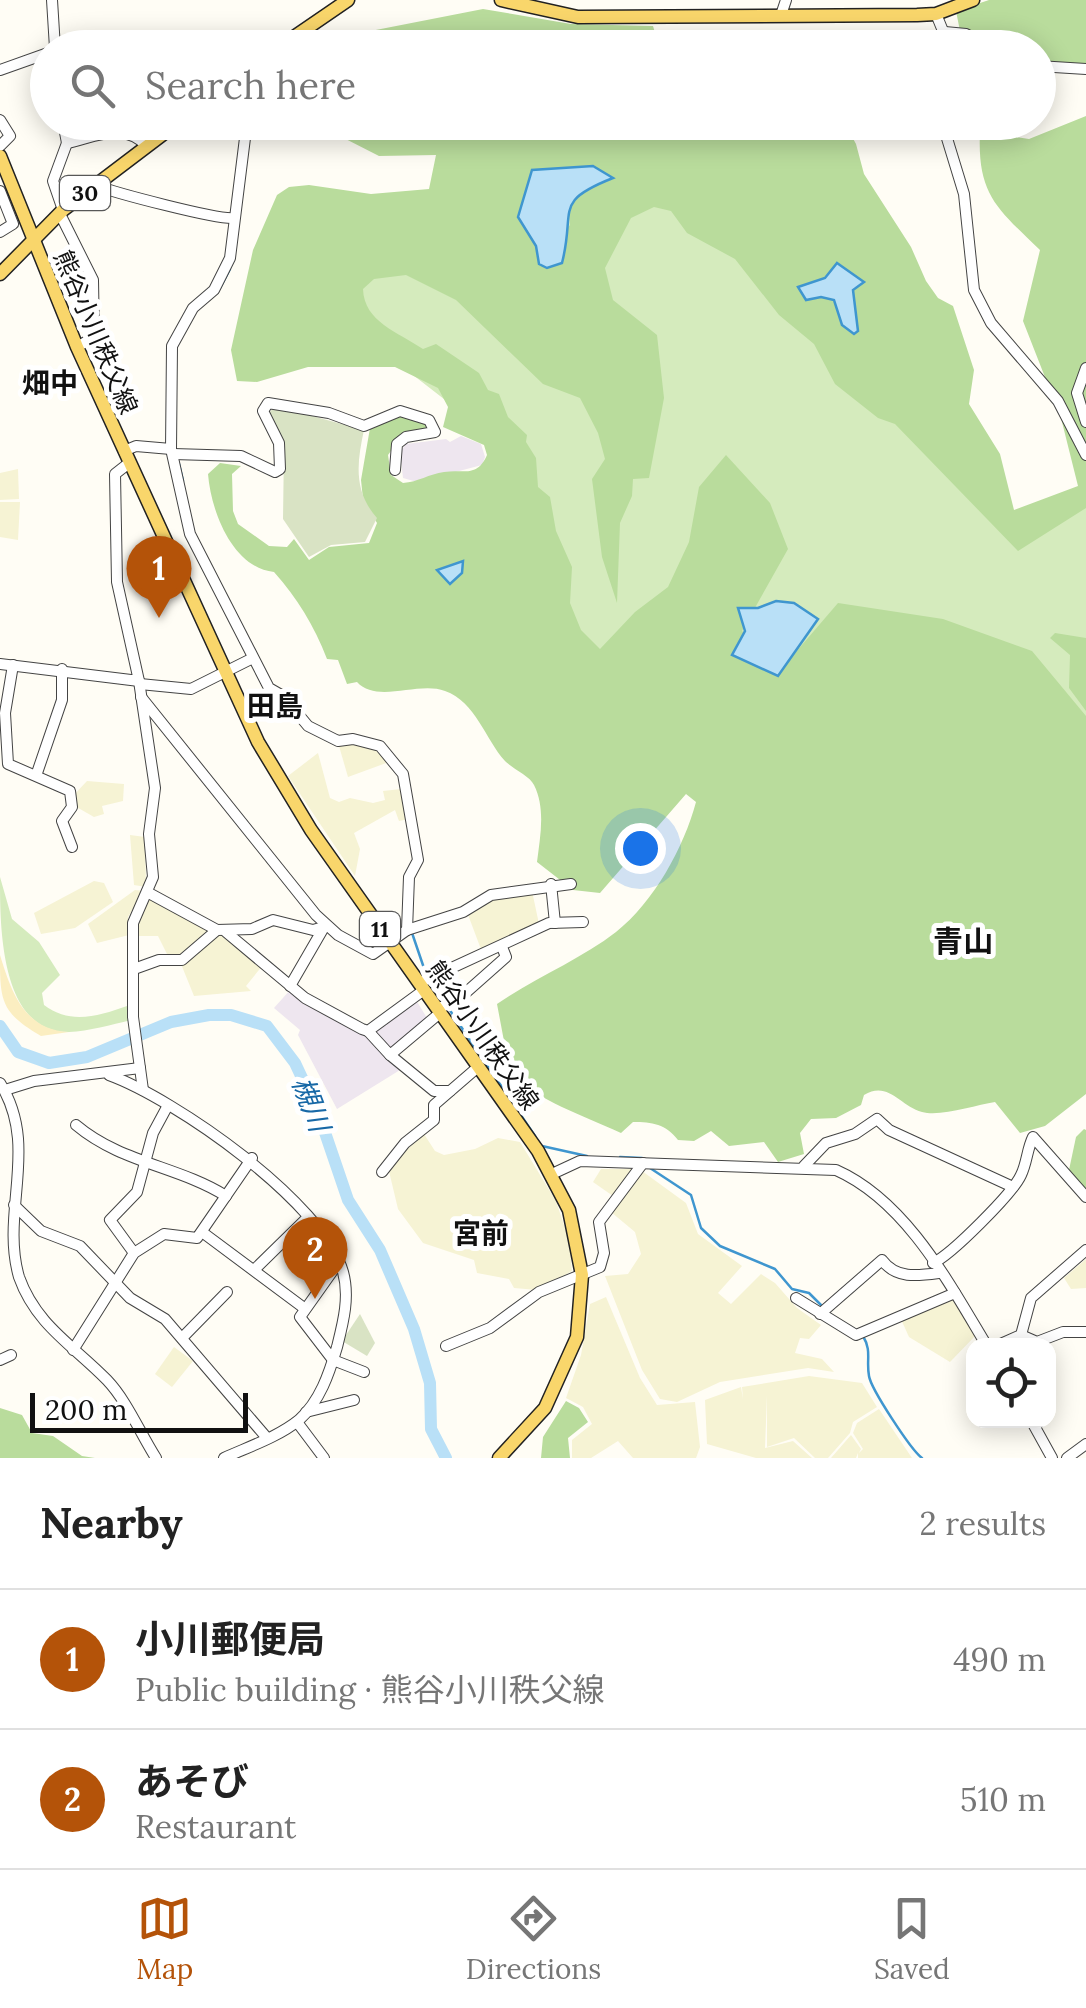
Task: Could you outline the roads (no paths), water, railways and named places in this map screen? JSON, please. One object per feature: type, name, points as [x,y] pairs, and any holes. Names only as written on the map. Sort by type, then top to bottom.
[{"type":"main road","points":[[306,30],[348,0]]},
{"type":"main road","points":[[501,0],[562,16],[936,14],[973,0]]},
{"type":"main road","name":"30","points":[[0,274],[61,212],[155,140]]},
{"type":"main road","name":"熊谷小川秩父線","points":[[0,156],[77,348],[226,674],[296,808],[552,1174],[574,1226],[582,1304],[570,1357],[554,1393],[519,1439],[498,1458]]},
{"type":"street","points":[[52,0],[54,30]]},
{"type":"street","points":[[781,16],[786,0]]},
{"type":"street","points":[[936,14],[944,30]]},
{"type":"street","points":[[0,70],[30,60]]},
{"type":"street","points":[[1056,67],[1086,69]]},
{"type":"street","points":[[0,120],[10,136],[0,146]]},
{"type":"street","points":[[66,140],[54,181],[61,212],[92,280],[94,336],[77,348]]},
{"type":"street","points":[[67,143],[79,140]]},
{"type":"street","points":[[141,140],[147,146]]},
{"type":"street","points":[[245,140],[230,258],[219,283],[193,308],[172,346],[172,452],[190,534],[269,688],[283,696],[308,726],[338,741],[353,739],[380,746],[404,774],[418,860],[409,878],[407,930]]},
{"type":"street","points":[[948,140],[964,194],[972,284],[991,322],[1058,401],[1086,455]]},
{"type":"street","points":[[95,185],[186,206],[210,218],[234,218]]},
{"type":"street","points":[[0,191],[13,224],[0,232]]},
{"type":"street","points":[[1086,368],[1078,393],[1086,422]]},
{"type":"street","points":[[162,898],[153,877],[149,834],[155,788],[140,682],[115,565],[115,474],[136,446],[241,456],[269,470],[280,469],[279,443],[263,411],[268,403],[329,413],[364,426],[400,411],[429,420],[435,432],[397,444],[395,470]]},
{"type":"street","points":[[0,664],[62,668],[191,689],[251,659]]},
{"type":"street","points":[[13,665],[5,754],[8,764],[37,773],[70,791],[72,807],[62,821],[72,846]]},
{"type":"street","points":[[37,773],[62,700],[62,668]]},
{"type":"street","points":[[141,697],[204,782],[325,928]]},
{"type":"street","points":[[143,1090],[133,1017],[132,922],[153,877]]},
{"type":"street","points":[[550,884],[556,923]]},
{"type":"street","points":[[134,969],[159,960],[182,960],[222,931],[258,928],[273,920],[325,928],[373,954],[407,930],[463,912],[490,895],[571,884]]},
{"type":"street","points":[[147,892],[222,931],[290,986],[344,1022],[368,1031],[434,1091],[451,1091]]},
{"type":"street","points":[[368,1031],[421,987],[556,923],[583,922]]},
{"type":"street","points":[[290,986],[325,928]]},
{"type":"street","points":[[390,1055],[506,957],[502,947]]},
{"type":"street","points":[[382,1172],[405,1143],[434,1120],[434,1104],[478,1067]]},
{"type":"street","points":[[140,1068],[2,1086],[20,1133],[14,1205],[14,1258],[20,1280],[44,1324],[112,1386],[156,1458]]},
{"type":"street","points":[[109,1074],[143,1090],[252,1158],[340,1262],[347,1298],[327,1381],[297,1422],[224,1458]]},
{"type":"street","points":[[134,1254],[110,1220],[137,1192],[143,1164],[168,1107]]},
{"type":"street","points":[[804,1166],[826,1143],[855,1134],[877,1119],[889,1130],[1013,1187]]},
{"type":"street","points":[[76,1125],[99,1144],[143,1164],[208,1184],[226,1196]]},
{"type":"street","points":[[820,1314],[880,1261],[892,1272],[906,1275],[936,1268],[1013,1187],[1032,1137],[1086,1197]]},
{"type":"street","points":[[72,1350],[134,1254],[156,1236],[190,1240],[202,1232],[252,1158]]},
{"type":"street","points":[[552,1174],[580,1161],[824,1166],[861,1183],[899,1216],[982,1338]]},
{"type":"street","points":[[446,1346],[490,1328],[544,1289],[604,1262],[599,1222],[643,1163]]},
{"type":"street","points":[[14,1205],[42,1231],[80,1246],[116,1285],[165,1319],[267,1438]]},
{"type":"street","points":[[254,1270],[306,1219]]},
{"type":"street","points":[[202,1232],[304,1308]]},
{"type":"street","points":[[1020,1335],[1031,1298],[1086,1250]]},
{"type":"street","points":[[340,1262],[300,1317],[333,1360],[364,1372]]},
{"type":"street","points":[[182,1338],[227,1292]]},
{"type":"street","points":[[796,1298],[856,1335],[955,1293]]},
{"type":"street","points":[[1013,1338],[1020,1335],[1037,1342],[1063,1332],[1086,1332]]},
{"type":"street","points":[[306,1412],[354,1400]]},
{"type":"street","points":[[297,1422],[324,1458]]},
{"type":"street","points":[[1035,1428],[1052,1458]]},
{"type":"street","points":[[1067,1458],[1086,1444]]},
{"type":"water","points":[[593,166],[613,178],[574,201],[562,263],[547,268],[539,264],[536,246],[518,217],[532,170]]},
{"type":"water","points":[[837,263],[864,282],[853,290],[858,331],[854,334],[842,325],[834,300],[806,300],[798,287],[825,278]]},
{"type":"water","points":[[463,561],[462,573],[450,584],[437,570]]},
{"type":"water","points":[[776,601],[794,603],[818,619],[778,676],[732,655],[745,631],[738,608],[758,608]]},
{"type":"waterway","points":[[220,288],[230,269]]},
{"type":"waterway","points":[[179,464],[183,481]]},
{"type":"waterway","points":[[413,809],[416,825]]},
{"type":"waterway","points":[[411,930],[426,974]]},
{"type":"waterway","points":[[431,981],[443,1000]]},
{"type":"waterway","points":[[447,1006],[535,1136]]},
{"type":"waterway","name":"槻川","points":[[0,1026],[18,1052],[49,1063],[87,1057],[171,1022],[209,1015],[231,1015],[267,1026],[295,1063],[318,1112],[348,1200],[380,1250],[414,1329],[430,1383],[431,1429],[446,1458]]},
{"type":"waterway","points":[[542,1146],[587,1156]]},
{"type":"waterway","points":[[620,1157],[642,1158]]},
{"type":"waterway","points":[[650,1168],[691,1195],[701,1228],[720,1246],[775,1269],[792,1289],[809,1293],[821,1305]]},
{"type":"waterway","points":[[863,1336],[871,1383],[922,1458]]},
{"type":"place","name":"小川郵便局","points":[[159,618]]},
{"type":"place","name":"あそび","points":[[315,1299]]},
{"type":"district","name":"畑中","points":[[50,383]]},
{"type":"district","name":"田島","points":[[275,706]]},
{"type":"district","name":"青山","points":[[963,942]]},
{"type":"district","name":"宮前","points":[[481,1233]]}]
